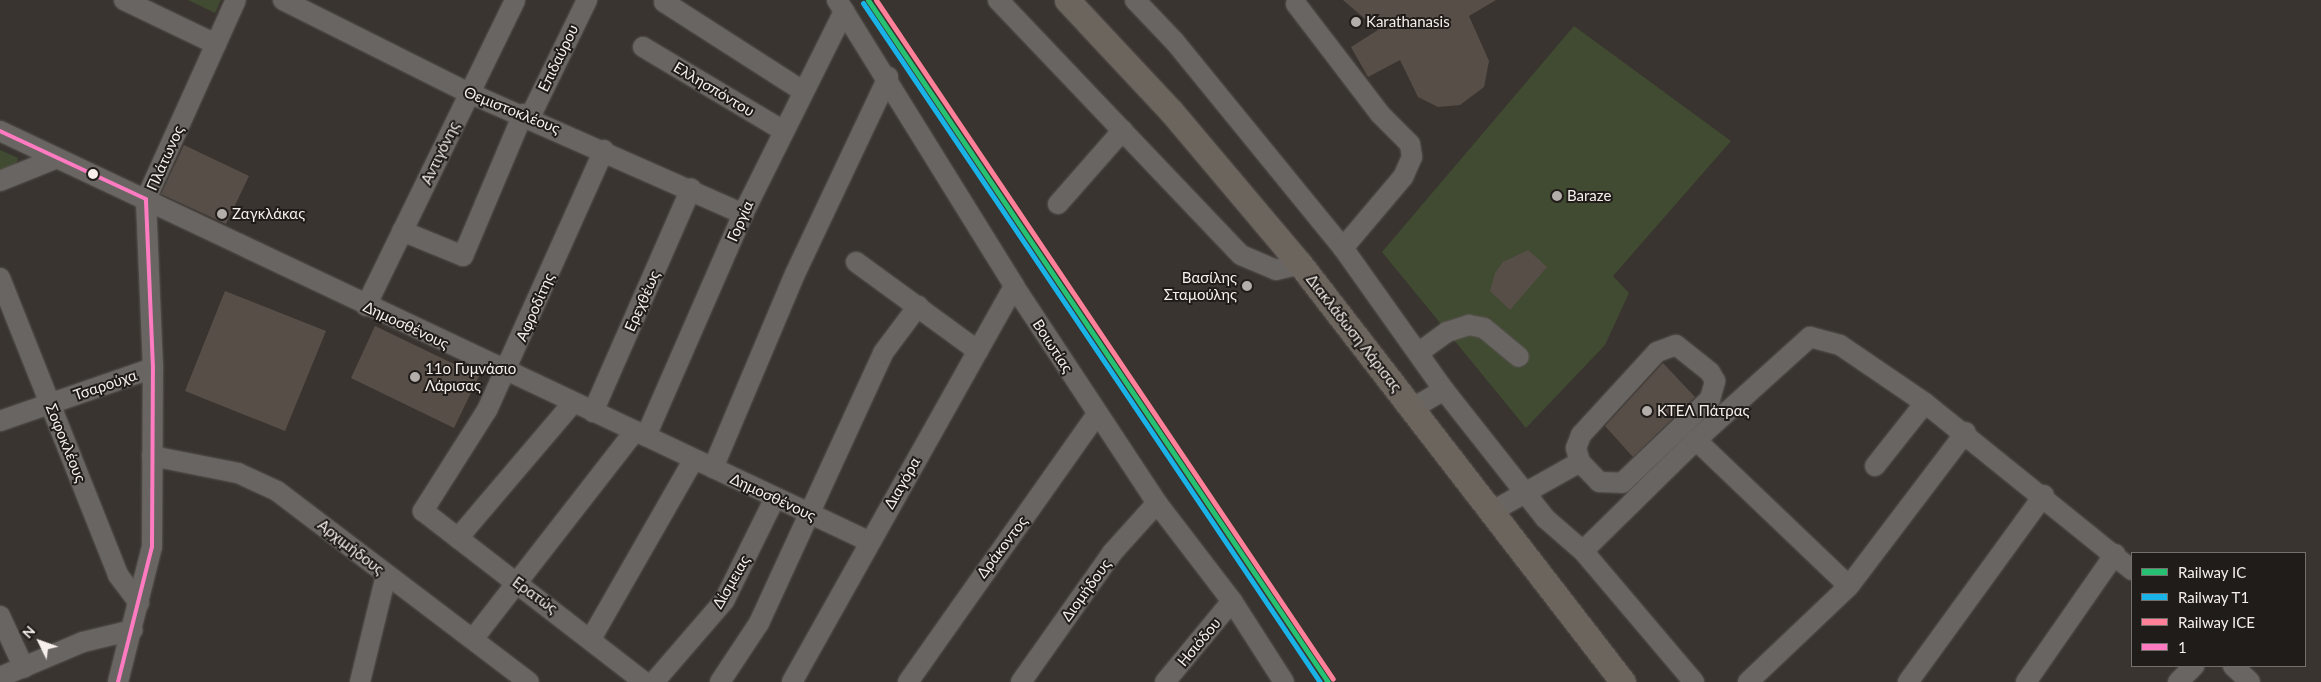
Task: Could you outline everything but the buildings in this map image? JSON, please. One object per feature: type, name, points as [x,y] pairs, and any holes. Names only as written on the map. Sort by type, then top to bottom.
[{"type":"main road","name":"Διακλάδωση Λάρισας","points":[[1067,0],[1171,111],[1300,264],[1623,682]]},
{"type":"street","points":[[124,0],[216,44]]},
{"type":"street","name":"Πλάτωνος","points":[[118,682],[133,630],[152,546],[153,368],[146,199],[236,0]]},
{"type":"street","name":"Θεμιστοκλέους","points":[[283,0],[469,93],[526,115],[743,214]]},
{"type":"street","name":"Αντιγόνης","points":[[366,306],[515,0]]},
{"type":"street","name":"Επιδαύρου","points":[[402,231],[463,256],[526,115],[587,0]]},
{"type":"street","points":[[998,0],[1241,255],[1276,270],[1300,264]]},
{"type":"street","points":[[1136,1],[1175,42],[1343,248],[1444,390],[1524,492],[1558,532],[1583,551],[1694,682]]},
{"type":"street","points":[[664,2],[804,92]]},
{"type":"street","points":[[1296,4],[1411,150],[1403,177],[1343,248]]},
{"type":"street","name":"Γοργία","points":[[474,639],[517,583],[640,434],[743,214],[804,92],[840,5]]},
{"type":"street","name":"Βοιωτίας","points":[[840,5],[888,77],[1014,286],[1157,503],[1232,601],[1280,680]]},
{"type":"street","name":"Ελλησπόντου","points":[[643,47],[784,131]]},
{"type":"street","points":[[712,468],[795,274],[888,77]]},
{"type":"street","points":[[1058,204],[1123,130]]},
{"type":"street","name":"Δημοσθένους","points":[[0,131],[55,159],[146,199],[366,306],[868,541]]},
{"type":"street","name":"Αφροδίτης","points":[[423,511],[472,437],[506,372],[604,150]]},
{"type":"street","points":[[0,181],[55,159]]},
{"type":"street","name":"Ερεχθέως","points":[[593,412],[691,189]]},
{"type":"street","points":[[856,262],[978,351]]},
{"type":"street","name":"Σοφοκλέους","points":[[0,278],[121,583],[139,603]]},
{"type":"street","name":"Διαγόρα","points":[[792,682],[868,541],[1014,286]]},
{"type":"street","points":[[720,682],[759,623],[812,514],[883,353],[918,306]]},
{"type":"street","points":[[1418,353],[1447,332],[1469,324],[1484,328],[1519,357]]},
{"type":"street","points":[[1583,551],[1696,440],[1810,337],[1850,351],[1966,432],[2131,569]]},
{"type":"street","points":[[1676,345],[1710,372],[1714,382],[1710,399],[1622,483],[1598,482],[1580,462],[1576,448],[1581,434],[1657,352],[1676,345]]},
{"type":"street","name":"Τσαρούχα","points":[[0,421],[153,368]]},
{"type":"street","points":[[1412,408],[1444,390]]},
{"type":"street","points":[[458,538],[573,403]]},
{"type":"street","points":[[1875,466],[1925,403]]},
{"type":"street","name":"Δράκοντος","points":[[908,682],[1098,414]]},
{"type":"street","points":[[1748,682],[1848,586],[1966,432]]},
{"type":"street","points":[[1696,440],[1848,586]]},
{"type":"street","name":"Αρχιμήδους","points":[[152,456],[238,473],[268,485],[474,639],[518,679]]},
{"type":"street","points":[[592,637],[694,459]]},
{"type":"street","points":[[1491,512],[1580,462]]},
{"type":"street","points":[[1908,682],[2044,495]]},
{"type":"street","name":"Δίσμειας","points":[[654,682],[724,601],[775,498]]},
{"type":"street","name":"Διομήδους","points":[[1021,682],[1112,553],[1157,503]]},
{"type":"street","name":"Ερατώς","points":[[423,511],[517,583],[592,637],[644,682]]},
{"type":"street","points":[[2026,682],[2115,554]]},
{"type":"street","points":[[360,682],[386,575]]},
{"type":"street","name":"Ησιόδου","points":[[1165,682],[1232,601]]},
{"type":"street","points":[[0,616],[24,668]]},
{"type":"street","points":[[0,677],[83,642],[133,630]]},
{"type":"street","points":[[2178,682],[2193,667]]},
{"type":"street","points":[[2234,667],[2250,682]]},
{"type":"green space","points":[[188,0],[221,0],[215,13]]},
{"type":"green space","name":"Baraze","points":[[1574,26],[1731,141],[1613,276],[1629,293],[1605,345],[1526,428],[1382,252]]},
{"type":"green space","points":[[0,150],[18,158],[16,165],[0,171]]},
{"type":"rail line","name":"IC","points":[[868,0],[1328,682]]},
{"type":"rail line","name":"ICE","points":[[876,0],[1333,679]]},
{"type":"rail line","name":"T1","points":[[863,3],[1320,682]]},
{"type":"transit line","name":"1","points":[[0,131],[146,199]]},
{"type":"transit line","name":"1","points":[[118,682],[152,547],[153,368],[146,199]]},
{"type":"place","name":"Karathanasis","points":[[1356,22]]},
{"type":"place","name":"Baraze","points":[[1557,196]]},
{"type":"place","name":"Ζαγκλάκας","points":[[222,214]]},
{"type":"place","name":"Βασίλης Σταμούλης","points":[[1247,286]]},
{"type":"place","name":"11ο Γυμνάσιο Λάρισας","points":[[415,377]]},
{"type":"place","name":"ΚΤΕΛ Πάτρας","points":[[1647,411]]}]
